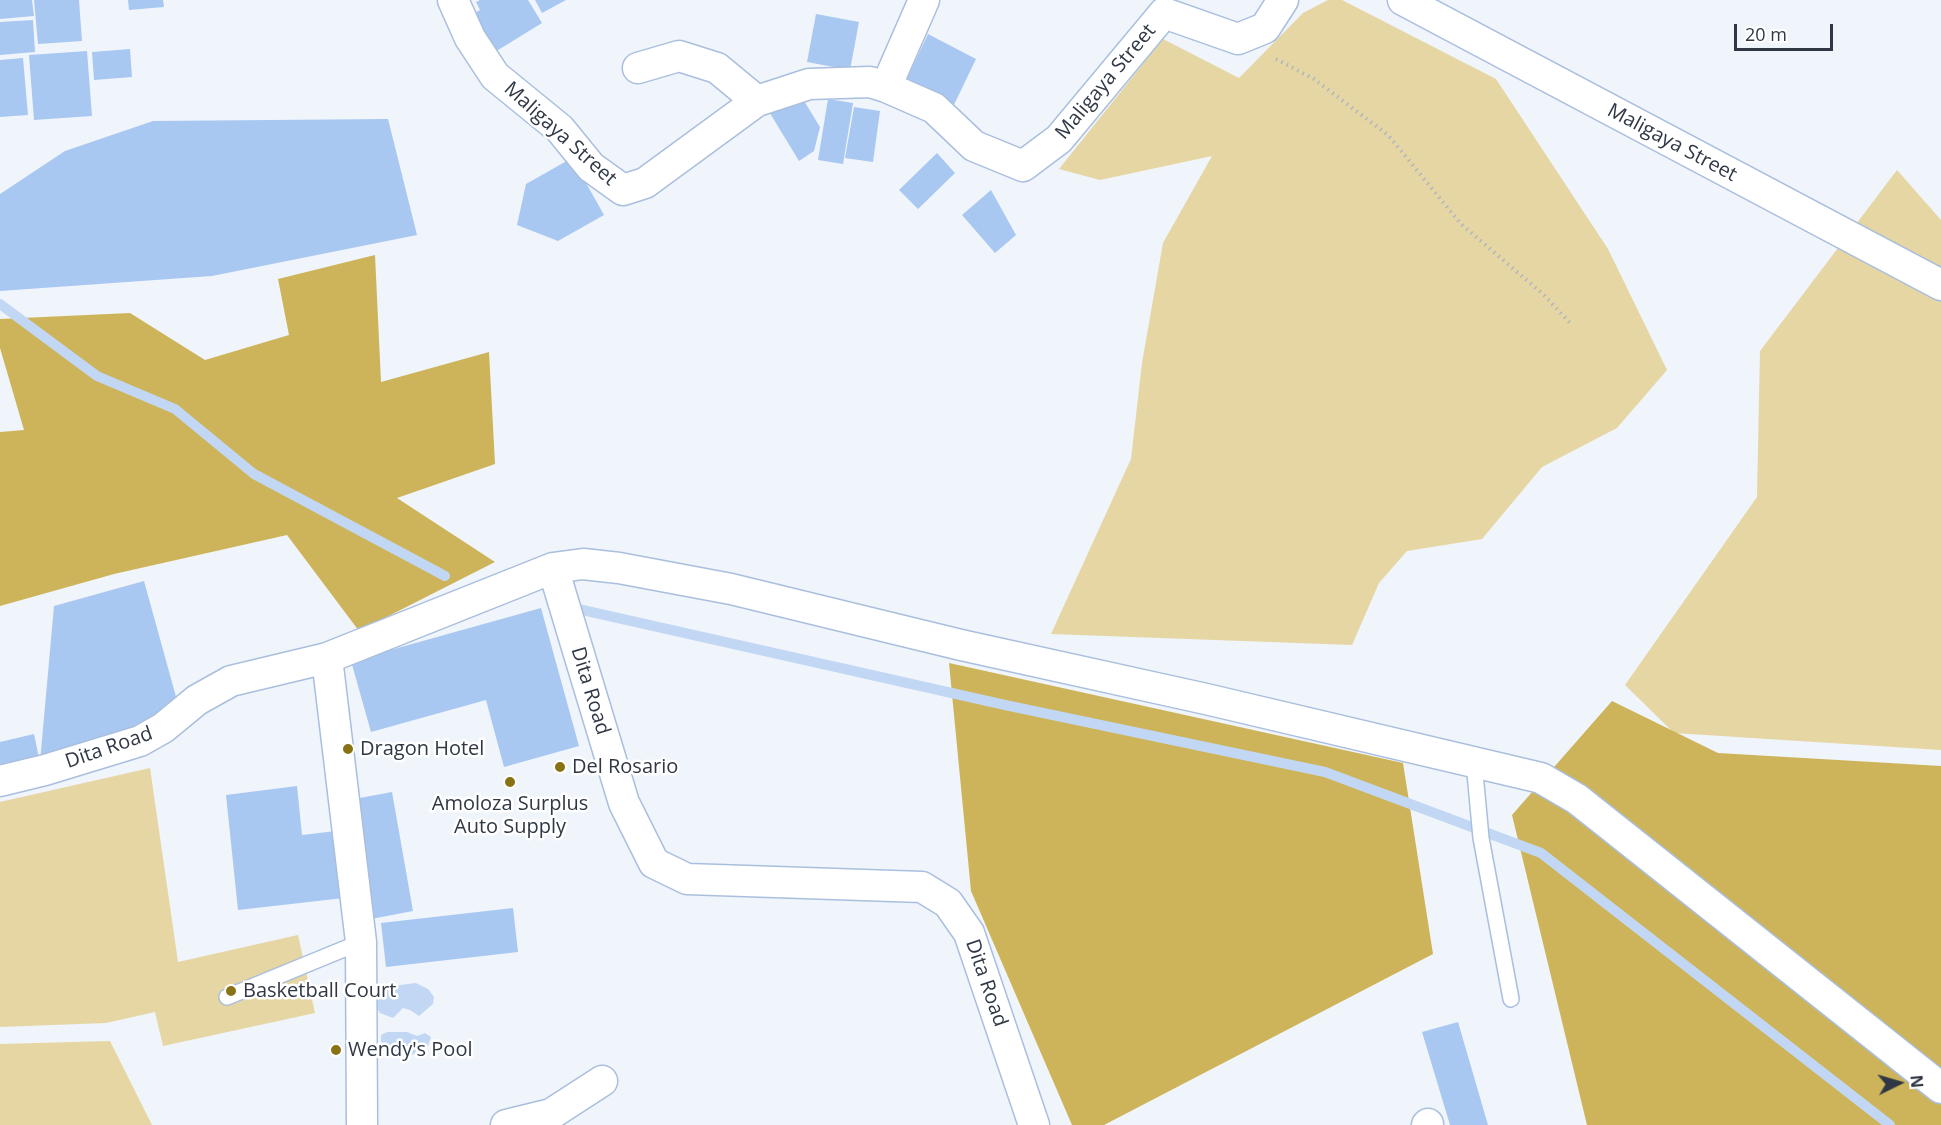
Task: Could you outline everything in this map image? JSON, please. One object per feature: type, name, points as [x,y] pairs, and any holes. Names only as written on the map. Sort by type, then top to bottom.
[{"type":"street","name":"Maligaya Street","points":[[453,0],[470,38],[495,76],[560,129],[591,167],[622,190],[645,183],[757,101],[809,84],[870,82],[886,87],[934,108],[974,146],[1023,166],[1059,140],[1164,13],[1238,39]]},
{"type":"street","points":[[886,87],[924,0]]},
{"type":"street","points":[[1238,39],[1265,28],[1283,0]]},
{"type":"street","name":"Maligaya Street","points":[[1403,0],[1941,285]]},
{"type":"street","points":[[638,69],[679,56],[717,68],[757,101]]},
{"type":"street","points":[[553,568],[584,564],[619,568],[731,589],[961,645],[1206,699],[1541,778],[1577,799],[1941,1088]]},
{"type":"street","name":"Dita Road","points":[[0,781],[140,741],[163,728],[197,700],[231,681],[327,658],[553,568],[624,803],[654,863],[687,879],[922,887],[948,903],[969,933],[1034,1125]]},
{"type":"street","points":[[327,658],[361,942],[362,1125]]},
{"type":"street","points":[[506,1125],[551,1114],[602,1081]]},
{"type":"lane","points":[[1473,762],[1481,838],[1511,999]]},
{"type":"lane","points":[[227,997],[361,942]]},
{"type":"path","points":[[1238,39],[1314,79],[1388,135],[1461,224],[1544,295],[1571,324]]},
{"type":"shaded area","points":[[1328,0],[1342,0],[1496,79],[1608,249],[1667,370],[1617,428],[1542,467],[1482,539],[1407,551],[1379,583],[1352,645],[1051,634],[1131,459],[1142,363],[1163,243],[1212,156],[1100,180],[1059,169],[1163,39],[1239,78],[1303,13]]},
{"type":"shaded area","points":[[1897,170],[1941,220],[1941,750],[1674,733],[1625,685],[1757,497],[1760,351]]},
{"type":"shaded area","points":[[375,255],[381,382],[489,352],[495,464],[397,498],[495,562],[359,631],[287,535],[114,574],[0,606],[0,432],[24,430],[0,348],[0,319],[130,313],[205,360],[289,335],[278,279]]},
{"type":"shaded area","points":[[949,663],[1403,763],[1433,954],[1104,1125],[1072,1125],[971,891]]},
{"type":"shaded area","points":[[1612,701],[1718,753],[1941,766],[1941,1125],[1587,1125],[1512,815]]},
{"type":"shaded area","points":[[150,768],[178,962],[298,935],[315,1013],[163,1046],[155,1012],[106,1023],[0,1027],[0,802]]},
{"type":"shaded area","points":[[110,1041],[152,1125],[0,1125],[0,1044]]},
{"type":"water","points":[[416,983],[428,989],[434,997],[433,1004],[419,1016],[403,1008],[393,1018],[380,1013],[375,999],[379,992],[393,986]]},
{"type":"water","points":[[387,1032],[407,1032],[417,1036],[425,1033],[431,1037],[428,1046],[422,1051],[411,1055],[390,1053],[383,1049],[381,1041],[381,1035]]},
{"type":"building","points":[[0,0],[32,0],[34,16],[0,19]]},
{"type":"building","points":[[34,0],[79,0],[82,41],[38,44]]},
{"type":"building","points":[[128,0],[163,0],[164,7],[129,10]]},
{"type":"building","points":[[480,0],[528,0],[542,23],[490,55],[467,17],[480,10],[476,2]]},
{"type":"building","points":[[535,0],[566,0],[542,13]]},
{"type":"building","points":[[816,14],[859,22],[850,70],[807,62]]},
{"type":"building","points":[[33,20],[35,52],[0,55],[0,22]]},
{"type":"building","points":[[928,34],[976,59],[951,111],[903,87]]},
{"type":"building","points":[[130,49],[132,77],[94,80],[92,52]]},
{"type":"building","points":[[87,51],[92,116],[34,120],[29,55]]},
{"type":"building","points":[[23,58],[28,115],[0,117],[0,60]]},
{"type":"building","points":[[798,91],[820,127],[814,151],[799,161],[768,110]]},
{"type":"building","points":[[828,99],[853,103],[843,164],[818,160]]},
{"type":"building","points":[[854,107],[880,111],[873,162],[845,158]]},
{"type":"building","points":[[388,119],[417,235],[212,276],[0,291],[0,194],[65,151],[153,121]]},
{"type":"building","points":[[937,153],[955,173],[918,209],[899,190]]},
{"type":"building","points":[[572,158],[604,215],[558,241],[517,225],[526,184]]},
{"type":"building","points":[[991,190],[1016,235],[995,253],[962,215]]},
{"type":"building","points":[[144,581],[178,704],[111,738],[40,762],[54,606]]},
{"type":"building","points":[[541,608],[579,746],[504,767],[486,700],[371,732],[351,661]]},
{"type":"building","points":[[34,734],[39,758],[0,767],[0,742]]},
{"type":"building","points":[[297,786],[302,835],[336,831],[344,898],[238,910],[226,795]]},
{"type":"building","points":[[392,792],[413,911],[371,919],[349,800]]},
{"type":"building","points":[[513,908],[518,952],[386,967],[381,923]]},
{"type":"building","points":[[1458,1022],[1488,1125],[1450,1125],[1422,1032]]},
{"type":"waterway","points":[[0,304],[97,376],[175,409],[254,474],[445,576]]},
{"type":"waterway","points":[[578,609],[1005,705],[1325,772],[1541,853],[1890,1125]]},
{"type":"place","name":"Dragon Hotel","points":[[348,749]]},
{"type":"place","name":"Del Rosario","points":[[560,767]]},
{"type":"place","name":"Amoloza Surplus Auto Supply","points":[[510,782]]},
{"type":"place","name":"Basketball Court","points":[[231,991]]},
{"type":"place","name":"Wendy's Pool","points":[[336,1050]]}]
